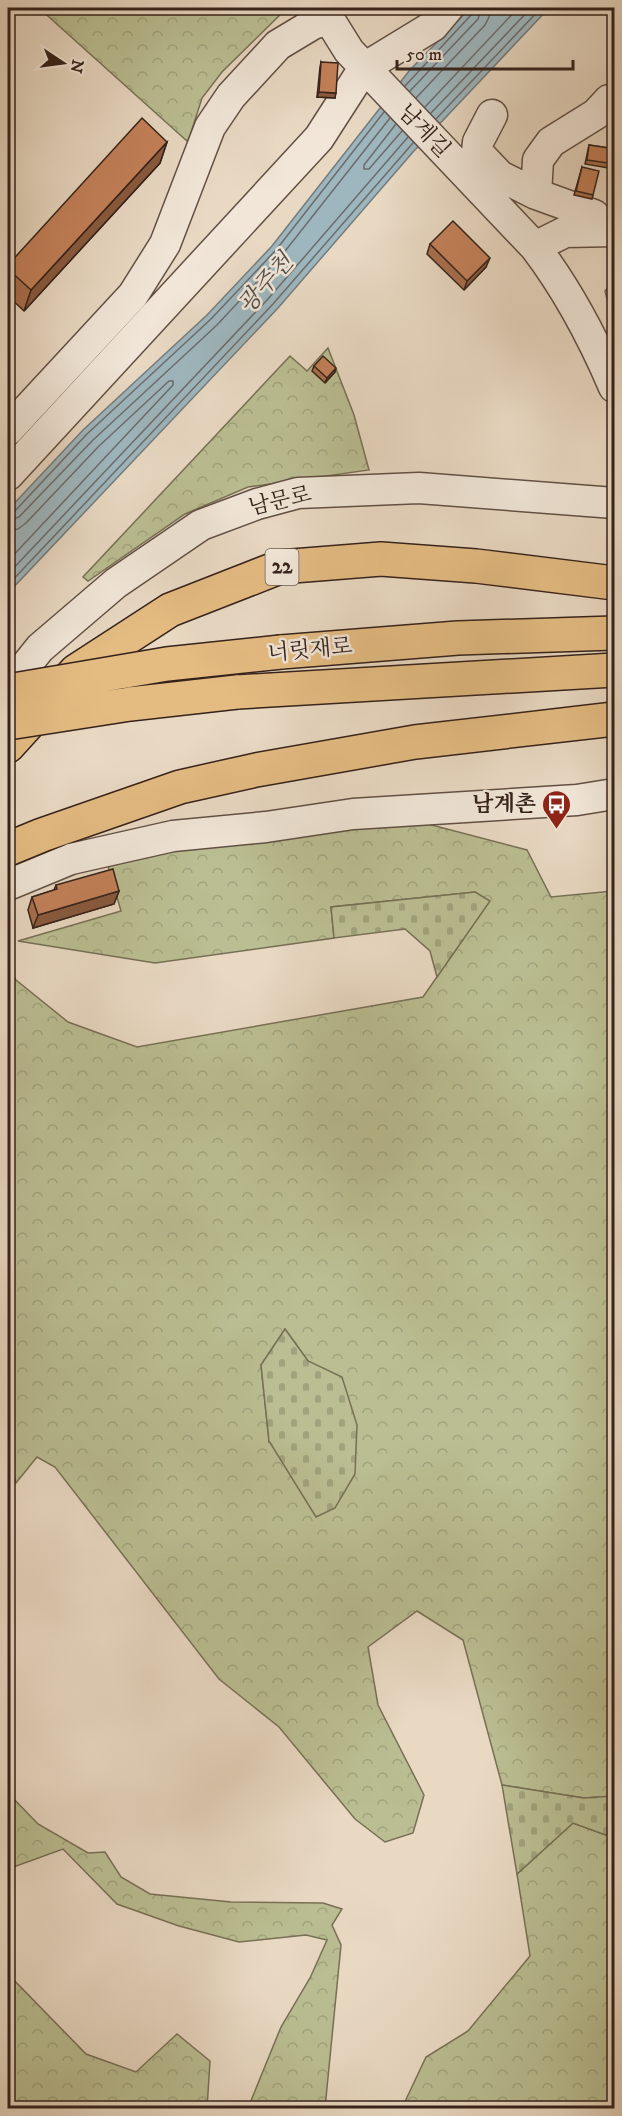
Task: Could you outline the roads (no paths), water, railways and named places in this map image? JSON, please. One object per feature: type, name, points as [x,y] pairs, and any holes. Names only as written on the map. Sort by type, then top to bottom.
[{"type":"main road","name":"22","points":[[8,746],[76,671],[170,610],[280,567],[381,559],[476,566],[615,583]]},
{"type":"main road","name":"너릿재로","points":[[8,689],[167,664],[281,652],[458,638],[615,633]]},
{"type":"main road","name":"너릿재로","points":[[8,723],[130,704],[237,692],[615,670]]},
{"type":"main road","points":[[8,849],[180,787],[256,770],[415,742],[615,719]]},
{"type":"street","points":[[8,475],[318,138],[369,73],[433,26],[448,8]]},
{"type":"street","points":[[8,430],[133,295],[165,244],[210,127],[231,96],[278,45],[313,24],[326,13]]},
{"type":"street","name":"남계길","points":[[326,13],[349,51],[553,270],[601,356],[615,387]]},
{"type":"street","points":[[536,194],[538,160],[551,142],[596,114],[609,100]]},
{"type":"street","name":"남계길","points":[[492,115],[478,142],[477,152],[500,176],[536,194],[594,215],[612,231]]},
{"type":"street","name":"남계길","points":[[534,247],[565,232],[612,231]]},
{"type":"street","name":"남문로","points":[[8,689],[39,648],[116,583],[201,525],[257,504],[298,493],[419,488],[615,503]]},
{"type":"street","points":[[8,885],[71,859],[173,836],[266,827],[353,814],[569,801],[615,794]]},
{"type":"water","name":"광주천","points":[[470,8],[549,8],[413,152],[278,308],[8,593],[8,510],[83,430],[207,315],[272,246],[409,71]]},
{"type":"place","name":"남계촌","points":[[557,830]]}]
